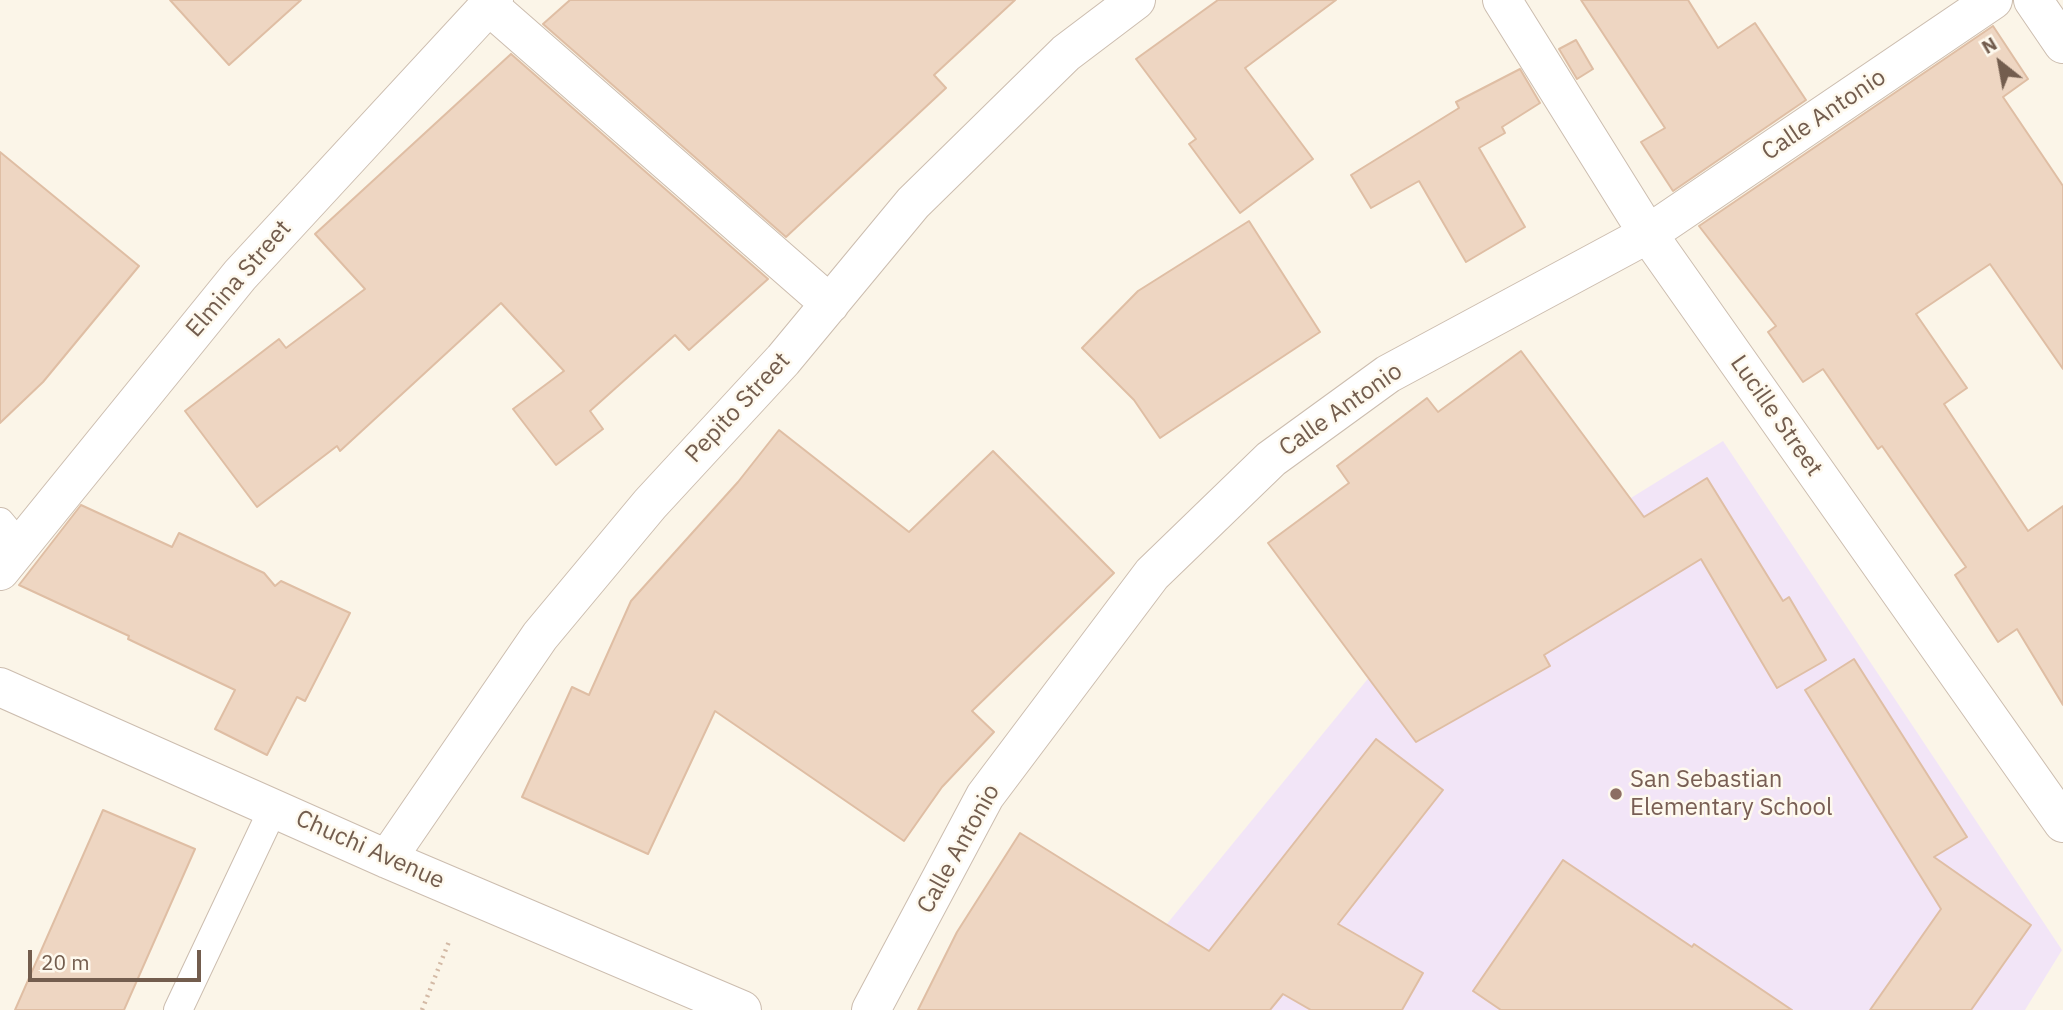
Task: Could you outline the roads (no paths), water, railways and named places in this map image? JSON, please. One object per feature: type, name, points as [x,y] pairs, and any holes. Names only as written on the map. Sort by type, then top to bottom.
[{"type":"street","name":"Pepito Street","points":[[387,859],[540,636],[650,504],[783,360],[923,194],[1066,53],[1136,0]]},
{"type":"street","name":"Lucille Street","points":[[1502,0],[1648,234],[2063,823]]},
{"type":"street","name":"Calle Antonio","points":[[872,1010],[985,796],[1152,574],[1270,459],[1388,374],[1648,234],[1993,0]]},
{"type":"street","points":[[2033,0],[2063,44]]},
{"type":"street","points":[[491,3],[830,304]]},
{"type":"street","name":"Elmina Street","points":[[7,546],[240,275],[491,3]]},
{"type":"street","name":"Chuchi Avenue","points":[[0,687],[387,859],[742,1010]]},
{"type":"lane","points":[[178,1010],[274,807]]},
{"type":"place","name":"San Sebastian Elementary School","points":[[1616,794]]}]
